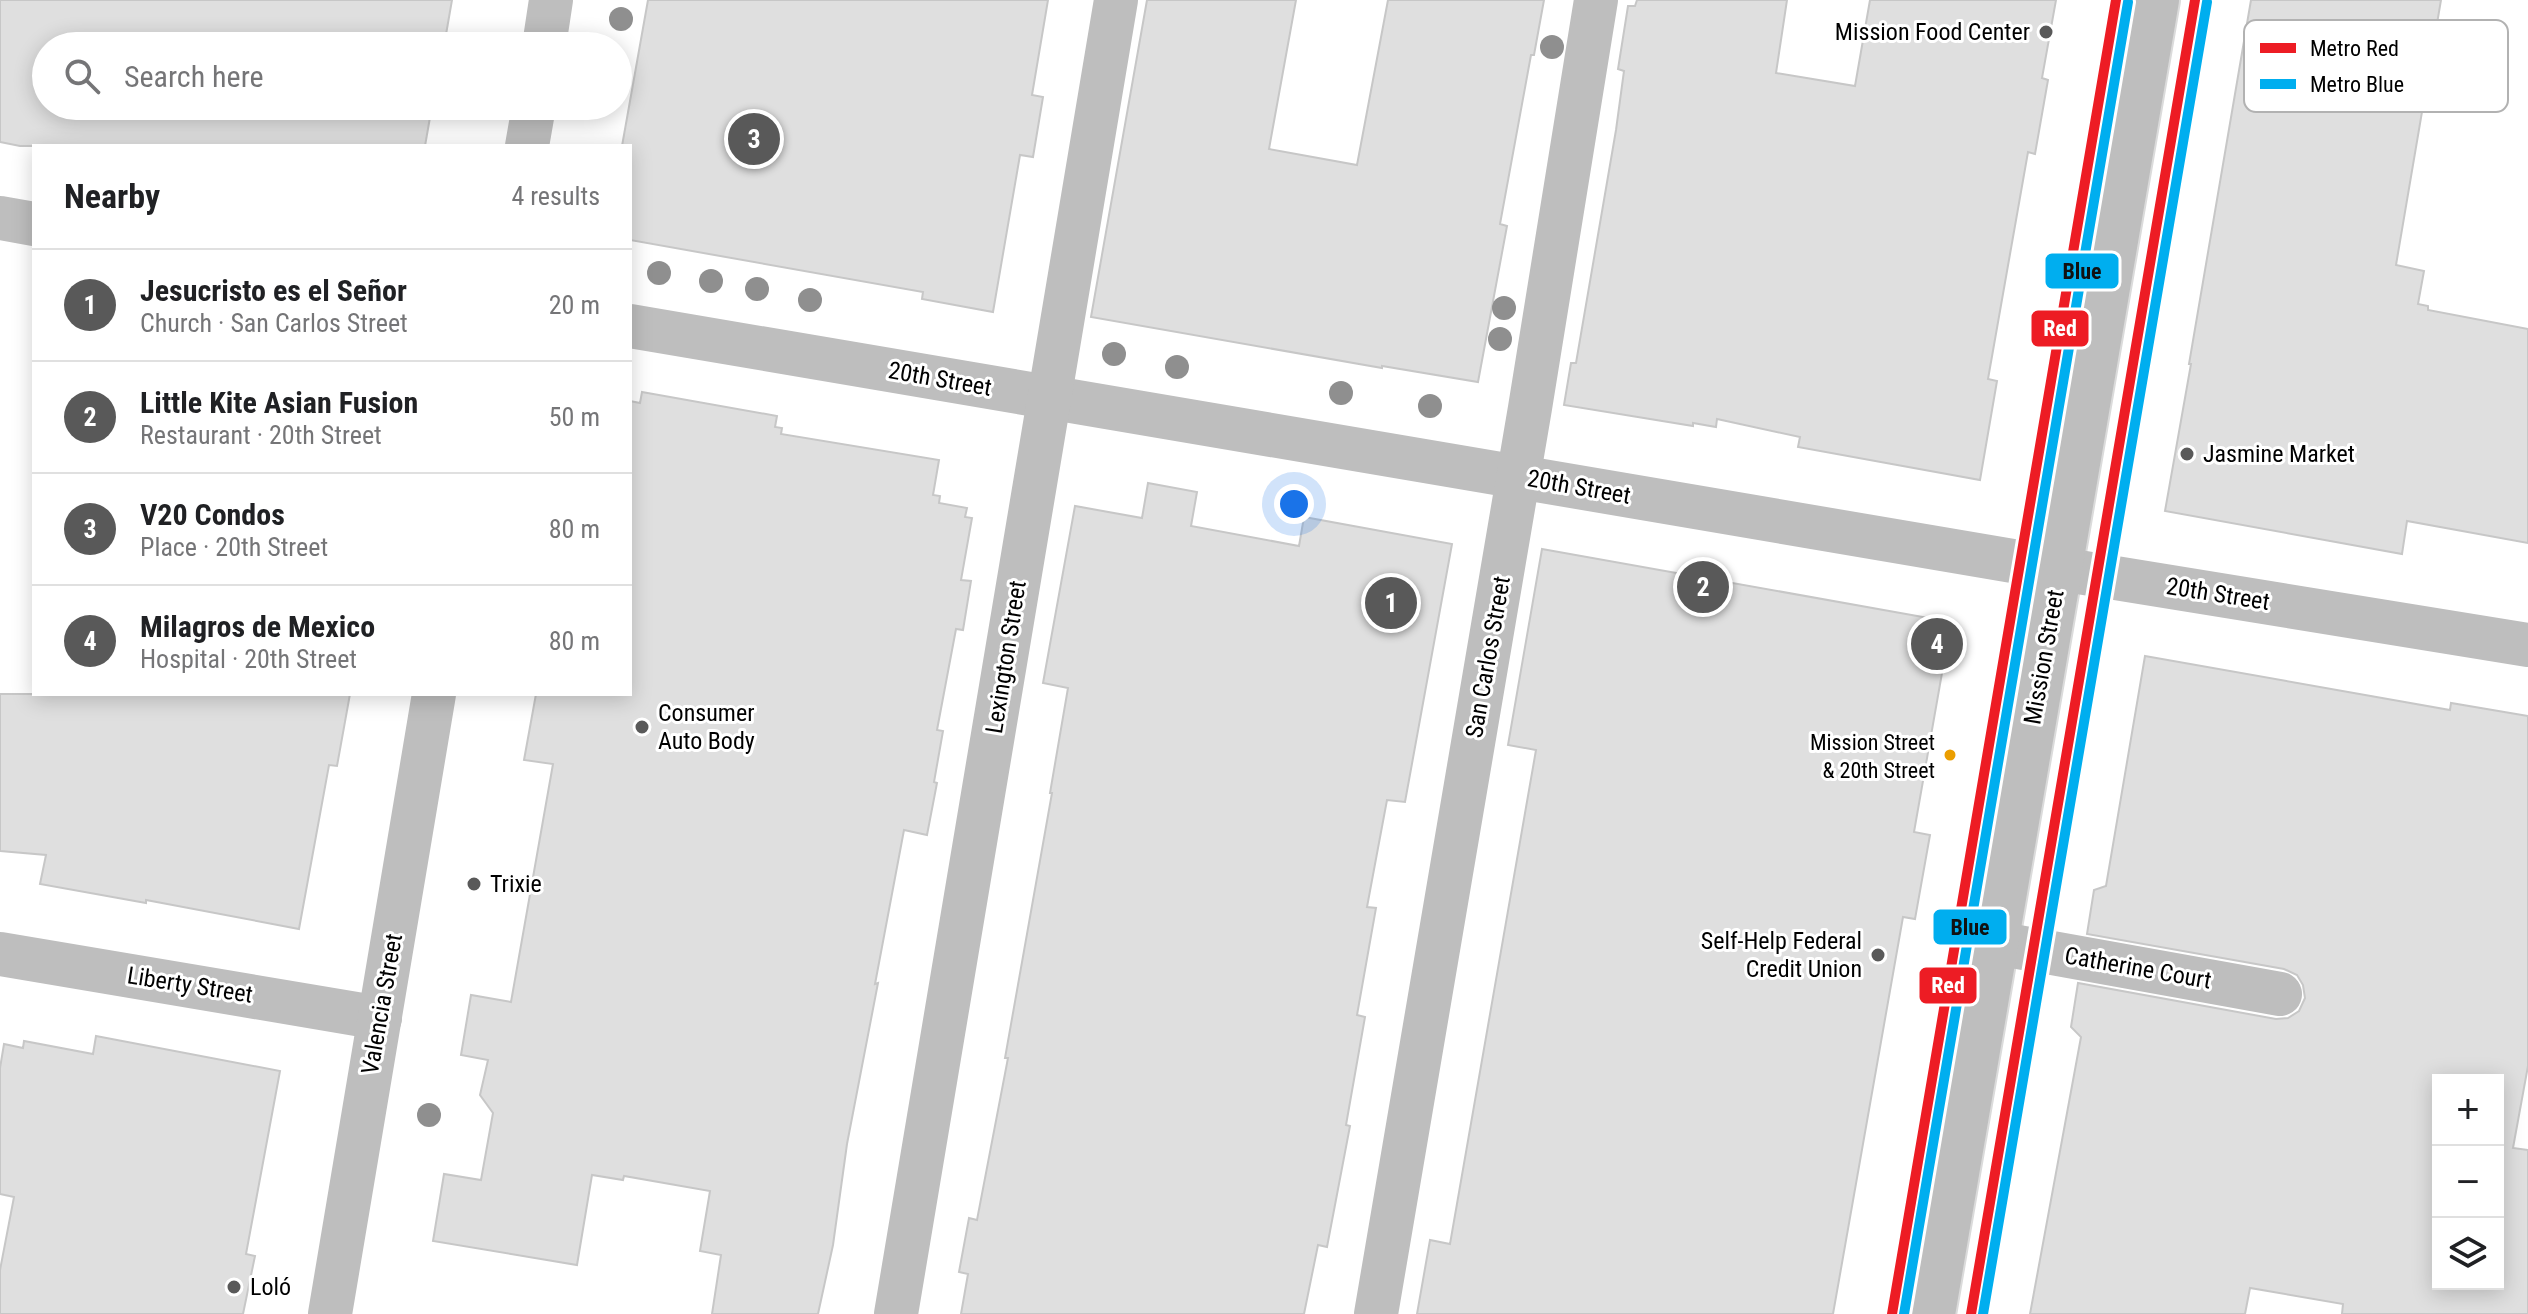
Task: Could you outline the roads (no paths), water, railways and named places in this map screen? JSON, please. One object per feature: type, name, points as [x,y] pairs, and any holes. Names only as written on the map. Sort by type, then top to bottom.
[{"type":"street","points":[[546,32],[551,0]]},
{"type":"street","name":"Lexington Street","points":[[896,1314],[1116,0]]},
{"type":"street","name":"San Carlos Street","points":[[1376,1314],[1596,0]]},
{"type":"street","name":"Mission Street","points":[[1933,1314],[2157,0]]},
{"type":"street","points":[[527,144],[532,120]]},
{"type":"street","points":[[0,218],[32,224]]},
{"type":"street","name":"20th Street","points":[[632,326],[2060,569],[2528,645]]},
{"type":"street","name":"Valencia Street","points":[[330,1314],[434,696]]},
{"type":"street","name":"Catherine Court","points":[[1996,943],[2280,994]]},
{"type":"street","name":"Liberty Street","points":[[0,954],[380,1018]]},
{"type":"metro line","name":"Red","points":[[1892,1314],[2116,0]]},
{"type":"metro line","name":"Red","points":[[1971,1314],[2195,0]]},
{"type":"metro line","name":"Blue","points":[[1904,1314],[2128,2]]},
{"type":"metro line","name":"Blue","points":[[1983,1314],[2207,2]]},
{"type":"place","name":"Mission Food Center","points":[[2046,32]]},
{"type":"place","name":"V20 Condos","points":[[754,139]]},
{"type":"place","name":"Jasmine Market","points":[[2187,454]]},
{"type":"place","name":"Little Kite Asian Fusion","points":[[1703,587]]},
{"type":"place","name":"Jesucristo es el Señor","points":[[1391,603]]},
{"type":"place","name":"Milagros de Mexico","points":[[1937,644]]},
{"type":"place","name":"Consumer Auto Body","points":[[642,727]]},
{"type":"place","name":"Mission Street & 20th Street","points":[[1950,755]]},
{"type":"place","name":"Trixie","points":[[474,884]]},
{"type":"place","name":"Self-Help Federal Credit Union","points":[[1878,955]]},
{"type":"place","name":"Loló","points":[[234,1287]]}]
